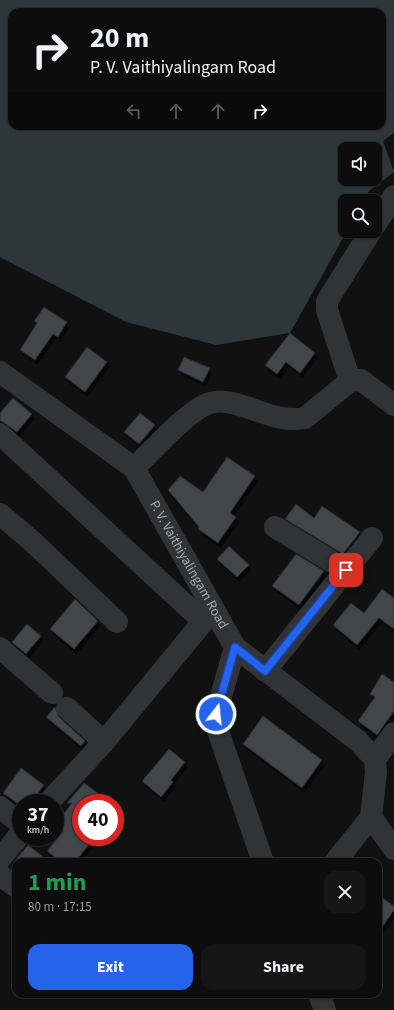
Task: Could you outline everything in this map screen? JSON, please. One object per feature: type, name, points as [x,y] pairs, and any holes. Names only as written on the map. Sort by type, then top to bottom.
[{"type":"street","points":[[382,214],[394,196]]},
{"type":"street","points":[[350,381],[327,310],[327,301],[330,293],[366,238]]},
{"type":"street","name":"P. V. Vaithiyalingam Road","points":[[0,372],[134,468],[208,615],[235,647],[358,741],[375,759]]},
{"type":"street","points":[[134,468],[195,411],[210,403],[224,401],[274,416],[296,419],[305,418],[350,381],[361,380],[394,405]]},
{"type":"street","points":[[0,434],[208,615],[104,742],[56,794]]},
{"type":"street","points":[[0,514],[33,542],[117,622]]},
{"type":"street","points":[[275,527],[346,570]]},
{"type":"street","points":[[265,671],[372,538]]},
{"type":"street","points":[[235,647],[216,714],[216,725],[262,858]]},
{"type":"street","points":[[0,648],[52,692]]},
{"type":"street","points":[[67,708],[104,742]]},
{"type":"street","points":[[338,858],[371,817],[376,772],[375,759],[394,733]]},
{"type":"street","points":[[0,807],[12,817]]},
{"type":"street","points":[[371,817],[394,849]]},
{"type":"street","points":[[0,859],[12,844]]},
{"type":"street","points":[[0,875],[12,884]]},
{"type":"shaded area","points":[[0,0],[394,0],[394,133],[383,141],[394,172],[382,181],[382,142],[338,142],[338,186],[376,186],[367,194],[338,194],[338,238],[343,238],[290,333],[216,345],[126,322],[0,257]]},
{"type":"building","points":[[44,307],[67,322],[58,337],[53,334],[35,360],[20,350],[37,323],[34,321]]},
{"type":"building","points":[[290,333],[315,353],[300,373],[286,362],[277,374],[265,365]]},
{"type":"building","points":[[87,347],[107,362],[85,392],[65,377]]},
{"type":"building","points":[[184,357],[210,368],[203,382],[178,370]]},
{"type":"building","points":[[13,398],[32,414],[17,432],[0,420],[0,413]]},
{"type":"building","points":[[140,413],[155,425],[139,444],[124,432]]},
{"type":"building","points":[[227,457],[255,476],[230,513],[236,517],[218,543],[198,529],[199,527],[168,490],[180,476],[203,492]]},
{"type":"building","points":[[296,504],[314,518],[322,506],[360,532],[343,554],[285,519]]},
{"type":"building","points":[[229,546],[249,565],[237,577],[217,559]]},
{"type":"building","points":[[296,554],[324,571],[299,605],[272,586]]},
{"type":"building","points":[[382,589],[394,598],[394,629],[379,618],[357,645],[333,625],[351,603],[364,613]]},
{"type":"building","points":[[75,599],[98,621],[74,649],[50,629]]},
{"type":"building","points":[[27,624],[41,636],[26,654],[12,642]]},
{"type":"building","points":[[382,674],[394,682],[394,711],[377,735],[358,721],[375,697],[370,694]]},
{"type":"building","points":[[55,707],[59,717],[85,741],[81,746],[46,717]]},
{"type":"building","points":[[263,716],[322,760],[302,788],[243,744]]},
{"type":"building","points":[[169,749],[185,762],[171,780],[173,782],[161,797],[142,781]]},
{"type":"building","points":[[21,768],[44,785],[38,794],[12,794],[12,799],[3,793]]},
{"type":"building","points":[[84,783],[99,794],[75,794]]},
{"type":"building","points":[[72,797],[72,803],[67,803]]},
{"type":"building","points":[[72,803],[72,846],[88,846],[78,858],[56,858],[47,851],[51,846],[64,846],[64,813]]},
{"type":"building","points":[[27,846],[29,846],[45,858],[17,858]]},
{"type":"building","points":[[382,898],[394,906],[394,910],[382,927]]},
{"type":"route","points":[[216,714],[235,647],[265,671],[346,570]]}]
